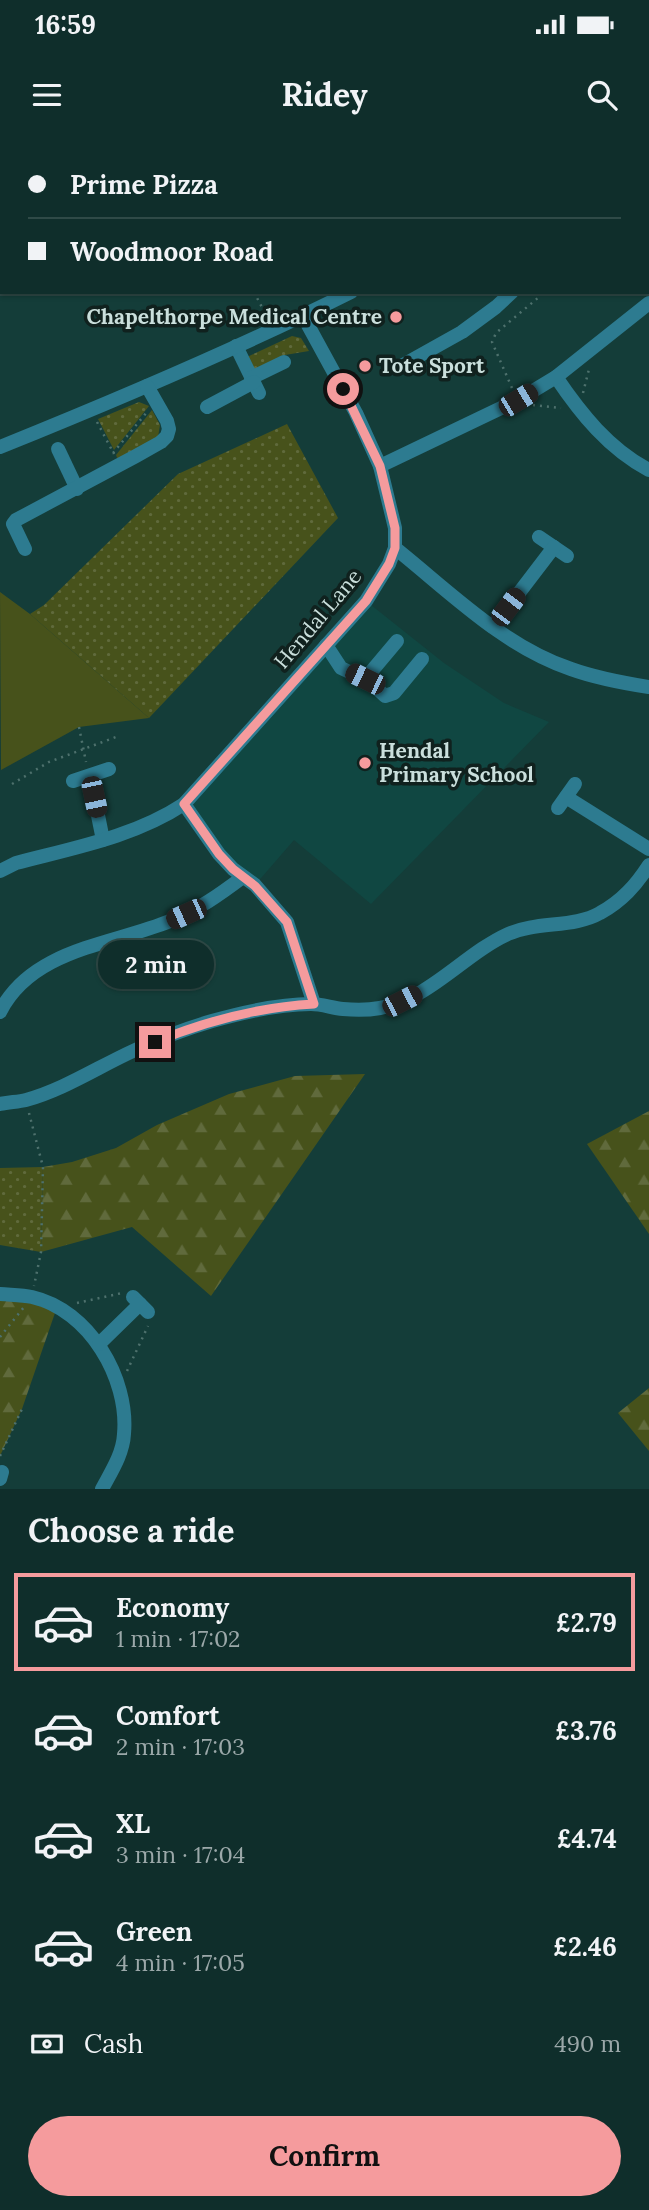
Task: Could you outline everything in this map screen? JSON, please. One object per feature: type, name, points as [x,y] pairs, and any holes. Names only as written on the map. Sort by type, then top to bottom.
[{"type":"street","points":[[0,447],[147,386],[347,294]]},
{"type":"street","points":[[403,365],[462,332],[510,294]]},
{"type":"street","points":[[380,466],[518,400],[555,377],[649,303]]},
{"type":"street","points":[[303,316],[356,413],[380,466],[395,528],[395,548],[493,627],[541,656],[599,678],[649,687]]},
{"type":"street","points":[[236,346],[255,384]]},
{"type":"street","points":[[207,407],[255,384],[284,362]]},
{"type":"street","points":[[555,377],[591,424],[613,445],[649,470]]},
{"type":"street","points":[[25,549],[14,529],[16,520],[77,489],[116,459],[161,442],[167,436],[167,421],[147,386]]},
{"type":"street","points":[[58,449],[77,489]]},
{"type":"street","points":[[539,537],[568,556]]},
{"type":"street","points":[[493,627],[554,547]]},
{"type":"street","name":"Hendal Lane","points":[[0,871],[16,863],[103,840],[163,818],[184,804],[366,601],[389,564],[395,548]]},
{"type":"street","points":[[365,679],[397,641]]},
{"type":"street","points":[[326,645],[341,667],[365,679],[385,696],[389,696],[422,659]]},
{"type":"street","points":[[73,781],[109,769]]},
{"type":"street","points":[[90,776],[103,840]]},
{"type":"street","points":[[575,785],[562,802],[649,849]]},
{"type":"street","points":[[184,804],[219,854],[255,886],[287,922],[314,1004]]},
{"type":"street","points":[[0,1104],[26,1100],[137,1049],[214,1021],[284,1006],[314,1004],[344,1009],[380,1008],[402,1001],[423,990],[484,947],[524,927],[597,915],[617,903],[637,884],[649,865]]},
{"type":"street","points":[[0,1012],[23,981],[56,959],[202,908],[243,877]]},
{"type":"street","points":[[0,1294],[32,1297],[57,1307],[82,1325],[99,1344],[111,1366],[120,1387],[125,1435],[117,1462],[102,1489]]},
{"type":"street","points":[[99,1344],[140,1304]]},
{"type":"path","points":[[255,294],[274,329]]},
{"type":"path","points":[[518,400],[492,342],[496,333],[543,294]]},
{"type":"path","points":[[91,410],[116,459],[156,401]]},
{"type":"path","points":[[79,727],[90,776]]},
{"type":"path","points":[[12,784],[48,762],[116,737]]},
{"type":"path","points":[[0,1337],[32,1297],[41,1252],[43,1167],[26,1100]]},
{"type":"path","points":[[0,1456],[22,1409]]},
{"type":"shaded area","name":"Hendal Primary School","points":[[366,601],[444,663],[504,703],[549,722],[371,904],[294,840],[255,885],[184,804]]},
{"type":"green space","points":[[292,336],[301,338],[309,351],[285,355],[251,372],[245,358]]},
{"type":"green space","points":[[139,402],[149,406],[114,450],[98,419]]},
{"type":"green space","points":[[152,410],[160,425],[158,437],[118,460],[116,455]]},
{"type":"green space","points":[[287,424],[338,518],[149,718],[30,614],[44,605],[178,474]]},
{"type":"green space","points":[[0,592],[30,614],[149,718],[79,727],[1,770]]},
{"type":"green space","points":[[365,1074],[211,1296],[132,1227],[41,1252],[43,1167],[72,1162],[116,1148],[157,1125],[229,1094],[295,1076]]},
{"type":"green space","points":[[649,1111],[649,1234],[587,1144]]},
{"type":"green space","points":[[43,1167],[41,1252],[0,1245],[0,1168]]},
{"type":"green space","points":[[0,1294],[57,1307],[22,1409],[0,1456]]},
{"type":"green space","points":[[649,1388],[649,1451],[618,1413]]},
{"type":"place","name":"Chapelthorpe Medical Centre","points":[[396,317]]},
{"type":"place","name":"Tote Sport","points":[[365,366]]},
{"type":"place","name":"Hendal Primary School","points":[[365,763]]},
{"type":"route","points":[[155,1042],[214,1021],[284,1006],[314,1004],[287,922],[255,886],[219,854],[184,804],[366,601],[389,564],[395,548],[395,528],[380,466],[343,389]]}]
